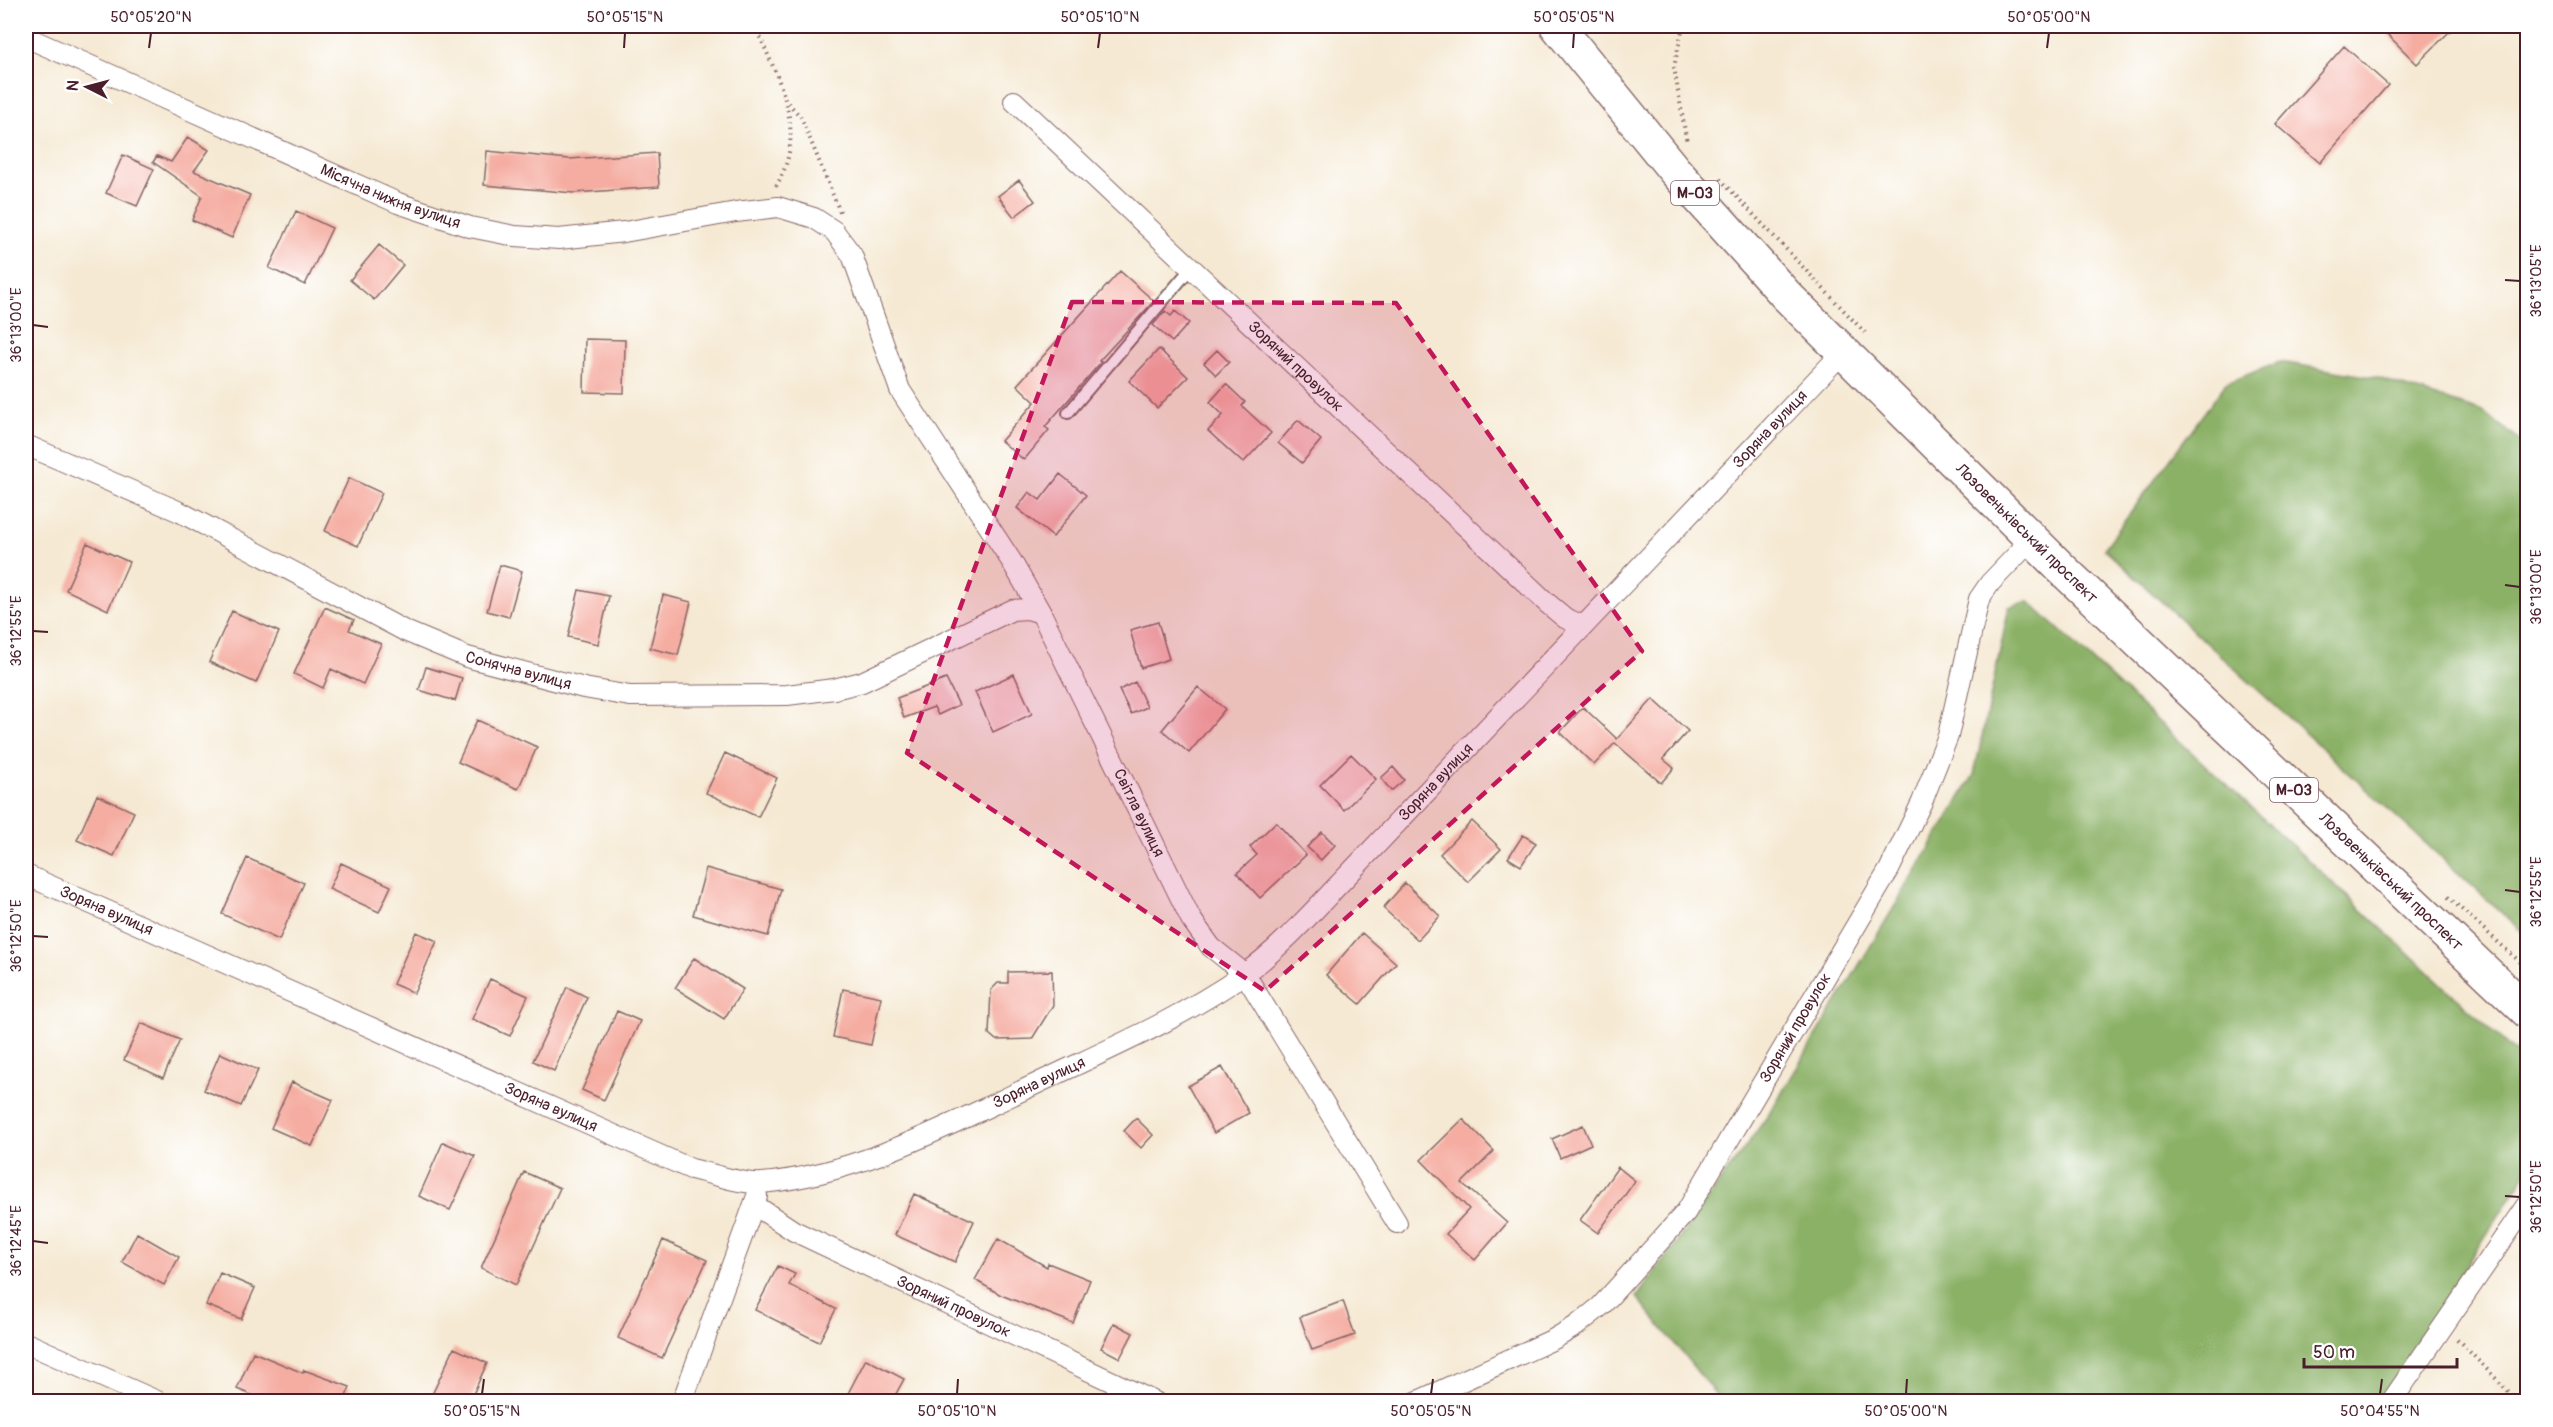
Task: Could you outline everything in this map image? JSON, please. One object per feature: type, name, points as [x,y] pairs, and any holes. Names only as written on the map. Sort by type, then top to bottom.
[{"type":"highway","name":"Лозовеньківський проспект","points":[[1557,26],[1675,171],[1786,295],[1859,346],[2032,539],[2528,1012]]},
{"type":"street","name":"Місячна нижня вулиця","points":[[26,37],[398,203],[470,227],[515,236],[559,239],[624,232],[778,207]]},
{"type":"street","name":"Зоряний провулок","points":[[1014,101],[1547,603],[1565,618],[1583,626]]},
{"type":"street","name":"Світла вулиця","points":[[778,207],[814,218],[834,231],[852,255],[900,390],[1012,561],[1041,613],[1191,919],[1211,947],[1245,974],[1397,1223]]},
{"type":"street","name":"Зоряна вулиця","points":[[26,875],[691,1169],[760,1183],[813,1175],[852,1165],[934,1133],[1109,1052],[1188,1011],[1245,974],[1288,937],[1583,626],[1859,346]]},
{"type":"street","name":"Сонячна вулиця","points":[[26,445],[180,512],[405,631],[466,657],[584,688],[630,696],[787,694],[834,689],[862,682],[1012,610],[1027,609],[1041,613]]},
{"type":"street","name":"Зоряний провулок","points":[[1416,1401],[1554,1339],[1576,1326],[1601,1306],[1686,1212],[1889,870],[1922,802],[1948,736],[1978,599],[2032,539]]},
{"type":"street","points":[[682,1401],[756,1206],[760,1183]]},
{"type":"street","points":[[2391,1401],[2528,1203]]},
{"type":"street","name":"Зоряний провулок","points":[[756,1206],[794,1231],[1155,1401]]},
{"type":"street","points":[[26,1343],[159,1401]]},
{"type":"lane","points":[[1068,413],[1191,268]]},
{"type":"path","points":[[755,26],[786,101],[791,119],[791,144],[786,171],[769,198],[755,209]]},
{"type":"path","points":[[1683,26],[1674,67],[1687,143],[1695,152]]},
{"type":"path","points":[[2124,26],[2137,36]]},
{"type":"path","points":[[786,101],[801,117],[840,208],[847,248]]},
{"type":"path","points":[[1720,178],[1859,346]]},
{"type":"path","points":[[2439,888],[2528,969]]},
{"type":"path","points":[[2443,1325],[2519,1401]]},
{"type":"highlighted area","points":[[1072,302],[1396,303],[1642,651],[1265,991],[907,753]]},
{"type":"green space","points":[[2280,362],[2378,378],[2483,412],[2527,446],[2527,936],[2104,549],[2226,383]]},
{"type":"green space","points":[[2028,601],[2527,1063],[2527,1171],[2381,1401],[1721,1401],[1637,1297],[1769,1114],[1974,775],[2009,607]]},
{"type":"building","points":[[2379,26],[2455,26],[2417,64]]},
{"type":"building","points":[[2344,46],[2388,85],[2320,163],[2275,124]]},
{"type":"building","points":[[188,137],[209,150],[194,171],[250,195],[232,238],[192,220],[202,196],[153,162],[157,156],[171,162]]},
{"type":"building","points":[[487,151],[569,159],[657,153],[659,187],[574,193],[484,185]]},
{"type":"building","points":[[123,155],[154,169],[137,206],[106,193]]},
{"type":"building","points":[[1019,180],[1035,201],[1014,217],[998,196]]},
{"type":"building","points":[[296,211],[332,228],[305,285],[269,268]]},
{"type":"building","points":[[379,245],[403,265],[374,300],[350,280]]},
{"type":"building","points":[[1120,271],[1154,301],[1099,361],[1101,362],[1045,427],[1049,430],[1024,460],[1001,441],[1035,402],[1017,385]]},
{"type":"building","points":[[1165,311],[1171,316],[1175,311],[1189,323],[1172,342],[1153,325]]},
{"type":"building","points":[[585,339],[625,340],[624,393],[584,392]]},
{"type":"building","points":[[1159,349],[1188,377],[1157,408],[1129,381]]},
{"type":"building","points":[[1217,350],[1229,362],[1216,375],[1204,363]]},
{"type":"building","points":[[1226,384],[1245,402],[1242,406],[1271,433],[1243,463],[1208,431],[1223,415],[1210,402]]},
{"type":"building","points":[[1298,420],[1321,440],[1302,463],[1278,443]]},
{"type":"building","points":[[1060,474],[1086,495],[1053,537],[1017,508],[1029,492],[1040,500]]},
{"type":"building","points":[[349,478],[382,493],[358,546],[325,531]]},
{"type":"building","points":[[87,543],[129,562],[108,610],[66,590]]},
{"type":"building","points":[[500,565],[522,571],[509,617],[487,611]]},
{"type":"building","points":[[579,590],[609,596],[598,644],[568,637]]},
{"type":"building","points":[[663,595],[691,602],[678,655],[650,648]]},
{"type":"building","points":[[325,607],[354,620],[349,630],[381,644],[363,684],[331,669],[323,688],[294,674]]},
{"type":"building","points":[[232,611],[279,632],[256,683],[209,662]]},
{"type":"building","points":[[1158,622],[1169,659],[1141,668],[1130,630]]},
{"type":"building","points":[[426,667],[462,678],[455,701],[419,690]]},
{"type":"building","points":[[1014,674],[1032,714],[993,732],[975,692]]},
{"type":"building","points":[[946,679],[959,705],[938,715],[934,707],[904,718],[897,698]]},
{"type":"building","points":[[1135,682],[1147,707],[1131,714],[1119,690]]},
{"type":"building","points":[[1198,687],[1225,709],[1189,753],[1162,730]]},
{"type":"building","points":[[1653,699],[1688,731],[1663,759],[1674,768],[1661,783],[1615,743],[1594,765],[1560,732],[1583,707],[1617,739]]},
{"type":"building","points":[[477,720],[537,747],[518,789],[458,762]]},
{"type":"building","points":[[725,753],[777,778],[758,817],[706,793]]},
{"type":"building","points":[[1351,754],[1376,779],[1344,810],[1320,785]]},
{"type":"building","points":[[1393,767],[1404,780],[1391,791],[1381,778]]},
{"type":"building","points":[[97,795],[134,812],[114,856],[77,840]]},
{"type":"building","points":[[1472,821],[1501,849],[1468,882],[1440,854]]},
{"type":"building","points":[[1276,822],[1306,855],[1260,898],[1237,873],[1257,855],[1250,847]]},
{"type":"building","points":[[1322,832],[1335,845],[1321,860],[1307,847]]},
{"type":"building","points":[[1523,835],[1536,843],[1521,866],[1508,858]]},
{"type":"building","points":[[247,858],[304,883],[279,940],[222,914]]},
{"type":"building","points":[[341,863],[391,886],[379,912],[329,889]]},
{"type":"building","points":[[706,868],[781,889],[768,936],[693,915]]},
{"type":"building","points":[[1405,883],[1440,916],[1418,940],[1383,908]]},
{"type":"building","points":[[416,932],[437,941],[414,993],[393,984]]},
{"type":"building","points":[[1362,933],[1396,963],[1360,1004],[1326,975]]},
{"type":"building","points":[[694,958],[743,989],[724,1019],[675,988]]},
{"type":"building","points":[[1052,971],[1053,1005],[1032,1039],[996,1040],[989,1034],[991,990],[998,983],[1008,983],[1008,972]]},
{"type":"building","points":[[490,979],[528,996],[510,1036],[472,1019]]},
{"type":"building","points":[[567,987],[587,997],[554,1071],[533,1061]]},
{"type":"building","points":[[843,989],[881,997],[871,1045],[833,1037]]},
{"type":"building","points":[[617,1011],[640,1021],[604,1100],[582,1090]]},
{"type":"building","points":[[141,1023],[180,1040],[163,1078],[124,1060]]},
{"type":"building","points":[[220,1053],[258,1070],[241,1106],[204,1090]]},
{"type":"building","points":[[1222,1067],[1249,1113],[1214,1133],[1188,1086]]},
{"type":"building","points":[[292,1082],[333,1100],[312,1146],[271,1128]]},
{"type":"building","points":[[1136,1118],[1153,1135],[1141,1148],[1124,1131]]},
{"type":"building","points":[[1463,1119],[1494,1151],[1462,1183],[1507,1223],[1475,1260],[1446,1234],[1469,1209],[1421,1160]]},
{"type":"building","points":[[1583,1125],[1591,1144],[1560,1158],[1552,1139]]},
{"type":"building","points":[[443,1142],[475,1156],[450,1210],[419,1196]]},
{"type":"building","points":[[1618,1167],[1635,1181],[1598,1233],[1580,1220]]},
{"type":"building","points":[[524,1172],[560,1188],[516,1285],[481,1268]]},
{"type":"building","points":[[914,1194],[974,1221],[955,1262],[895,1235]]},
{"type":"building","points":[[137,1233],[179,1257],[164,1285],[122,1262]]},
{"type":"building","points":[[998,1239],[1047,1267],[1048,1263],[1090,1280],[1073,1323],[1001,1295],[975,1280]]},
{"type":"building","points":[[663,1240],[707,1260],[662,1358],[618,1338]]},
{"type":"building","points":[[778,1266],[795,1274],[789,1285],[836,1309],[819,1342],[755,1310]]},
{"type":"building","points":[[220,1273],[255,1288],[241,1319],[206,1305]]},
{"type":"building","points":[[1343,1301],[1355,1335],[1312,1350],[1300,1317]]},
{"type":"building","points":[[1114,1323],[1133,1333],[1120,1358],[1101,1348]]},
{"type":"building","points":[[454,1348],[487,1363],[470,1401],[429,1401]]},
{"type":"building","points":[[253,1352],[303,1373],[304,1370],[350,1387],[344,1401],[266,1401],[237,1389]]},
{"type":"building","points":[[866,1359],[904,1379],[892,1401],[844,1401]]}]
